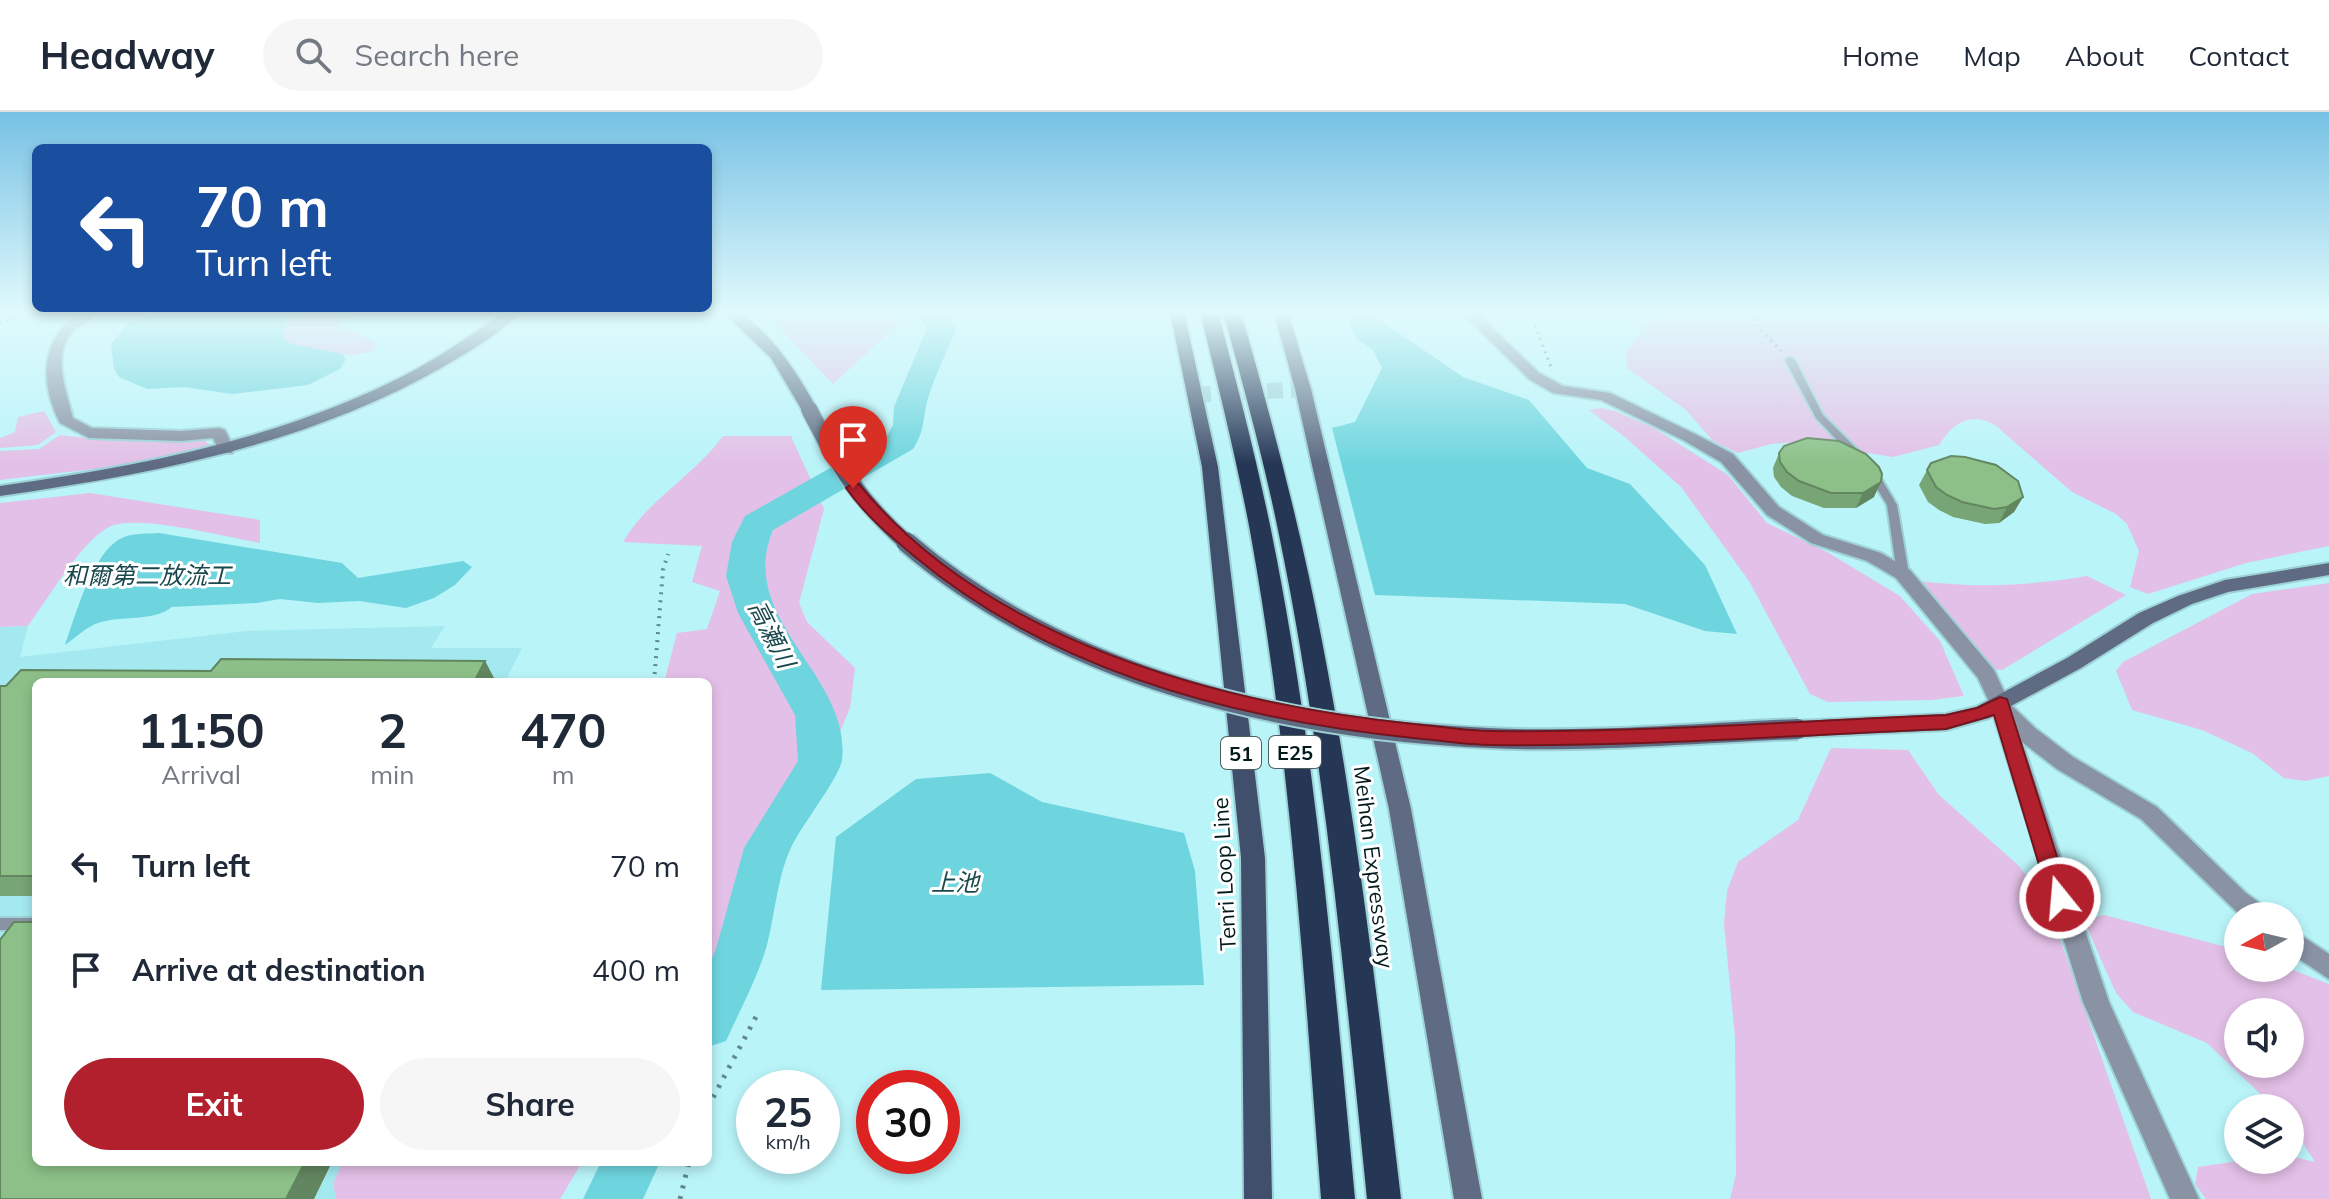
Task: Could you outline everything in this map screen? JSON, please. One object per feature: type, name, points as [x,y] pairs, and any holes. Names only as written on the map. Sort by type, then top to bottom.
[{"type":"highway","name":"E25","points":[[1222,363],[1245,449],[1265,546],[1283,661],[1318,965],[1338,1199]]},
{"type":"highway","name":"Meihan Expressway","points":[[1247,363],[1295,550],[1316,664],[1339,807],[1384,1199]]},
{"type":"main road","name":"Tenri Loop Line","points":[[1188,363],[1210,467],[1253,858],[1258,1199]]},
{"type":"street","points":[[54,363],[66,420],[89,433],[134,436],[219,433],[226,449]]},
{"type":"street","points":[[0,491],[86,480],[226,449],[339,412],[439,363]]},
{"type":"street","points":[[782,363],[853,488],[876,515],[967,589],[1043,633],[1150,677],[1263,708],[1343,724],[1474,737],[1946,722],[1982,713],[2000,704],[2146,618],[2185,600],[2225,586],[2329,569]]},
{"type":"street","points":[[1295,363],[1400,809],[1468,1199]]},
{"type":"street","points":[[1520,363],[1534,376],[1559,390],[1604,396],[1689,437],[1727,458],[1773,511],[1817,539],[1874,557],[1903,574],[1987,675],[2000,704],[2096,1002],[2185,1199]]},
{"type":"street","points":[[2000,704],[2027,734],[2065,763],[2149,813],[2241,902]]},
{"type":"street","points":[[2304,949],[2329,968]]},
{"type":"lane","points":[[1791,363],[1819,416],[1878,479],[1885,492],[1897,526],[1903,574]]},
{"type":"lane","points":[[0,924],[28,924]]},
{"type":"lane","points":[[7,941],[28,924]]},
{"type":"path","points":[[1549,363],[1552,370]]},
{"type":"path","points":[[654,678],[661,580],[668,554]]},
{"type":"path","points":[[712,1099],[758,1013]]},
{"type":"path","points":[[680,1199],[688,1166]]},
{"type":"shaded area","points":[[813,363],[856,363],[833,384]]},
{"type":"shaded area","points":[[1627,363],[2329,363],[2329,546],[2246,563],[2148,594],[2130,587],[2139,551],[2127,524],[2116,514],[2072,492],[1995,425],[1986,421],[1970,419],[1962,422],[1939,445],[1893,457],[1799,442],[1771,444],[1738,453],[1713,441],[1686,410],[1627,368]]},
{"type":"shaded area","points":[[1601,408],[1654,428],[1728,475],[1767,523],[1827,552],[1900,596],[1940,641],[1964,696],[1932,700],[1828,702],[1810,694],[1749,581],[1681,487],[1589,410]]},
{"type":"shaded area","points":[[44,411],[56,432],[38,445],[0,448],[0,438],[15,432],[18,417]]},
{"type":"shaded area","points":[[60,435],[113,441],[205,441],[214,448],[137,464],[0,480],[0,451],[39,449]]},
{"type":"shaded area","points":[[723,436],[791,436],[824,509],[799,603],[807,622],[855,668],[850,708],[830,755],[773,836],[730,954],[712,977],[712,678],[665,678],[677,633],[707,629],[720,591],[692,582],[702,546],[623,542],[645,513]]},
{"type":"shaded area","points":[[90,493],[260,520],[260,543],[165,525],[114,525],[79,554],[28,626],[0,627],[0,503]]},
{"type":"shaded area","points":[[2087,576],[2126,595],[2002,670],[1988,669],[1917,581],[2002,585]]},
{"type":"shaded area","points":[[2329,583],[2329,776],[2305,781],[2284,778],[2252,753],[2202,730],[2132,710],[2116,671],[2123,662],[2252,594]]},
{"type":"shaded area","points":[[28,626],[20,657],[246,631],[445,626],[431,648],[522,648],[507,678],[32,678],[32,1166],[341,1166],[333,1183],[336,1199],[0,1199],[0,627]]},
{"type":"shaded area","points":[[1831,748],[1908,750],[1939,795],[2018,865],[2046,899],[2151,1199],[1730,1199],[1736,1174],[1735,1037],[1724,924],[1727,891],[1738,862],[1798,820]]},
{"type":"shaded area","points":[[2104,915],[2224,946],[2224,982],[2304,982],[2304,974],[2329,984],[2329,1199],[2206,1199],[2195,1184],[2198,1167],[2224,1163],[2224,1174],[2304,1174],[2304,1159],[2315,1162],[2304,1145],[2304,1094],[2260,1094],[2244,1078],[2304,1078],[2304,998],[2224,998],[2224,1059],[2207,1043],[2133,1012],[2116,993],[2084,921]]},
{"type":"shaded area","points":[[341,1166],[580,1166],[560,1199],[336,1199],[333,1183]]},
{"type":"water","points":[[113,363],[344,363],[340,369],[308,385],[232,394],[184,387],[147,389],[119,377]]},
{"type":"water","points":[[1379,363],[1442,363],[1463,377],[1529,400],[1587,468],[1630,484],[1705,565],[1737,634],[1705,631],[1625,604],[1375,595],[1332,428],[1355,422],[1382,368]]},
{"type":"water","name":"和爾第二放流工","points":[[159,533],[342,563],[358,578],[463,561],[472,567],[455,585],[434,598],[406,608],[359,601],[318,603],[280,599],[172,607],[147,617],[98,623],[65,645],[88,583],[105,553],[115,542],[127,536]]},
{"type":"water","name":"上池","points":[[990,773],[1042,802],[1184,833],[1195,871],[1204,985],[821,990],[836,837],[916,779]]},
{"type":"building","points":[[1807,438],[1839,441],[1866,454],[1879,467],[1881,482],[1863,493],[1831,493],[1799,481],[1787,472],[1780,462],[1779,453],[1784,446]]},
{"type":"building","points":[[1951,456],[1996,465],[2018,481],[2023,497],[2007,507],[1994,509],[1962,502],[1947,495],[1936,487],[1927,470],[1931,463]]},
{"type":"building","points":[[221,659],[485,661],[476,678],[32,678],[32,876],[0,876],[0,686],[6,686],[21,670],[211,671]]},
{"type":"building","points":[[14,922],[32,922],[32,1166],[303,1166],[286,1199],[0,1199],[0,940]]},
{"type":"waterway","name":"高瀬川","points":[[712,1015],[741,949],[767,848],[820,762],[816,715],[757,613],[745,576],[750,542],[758,524],[901,442],[909,425],[910,407],[928,363]]},
{"type":"waterway","name":"高瀬川","points":[[612,1199],[630,1166]]},
{"type":"tunnel","points":[[1195,395],[1303,389]]},
{"type":"route","points":[[853,488],[876,515],[942,571],[999,609],[1043,633],[1150,677],[1263,708],[1343,724],[1489,738],[1584,736],[1946,722],[1982,713],[2000,704],[2060,898]]}]
